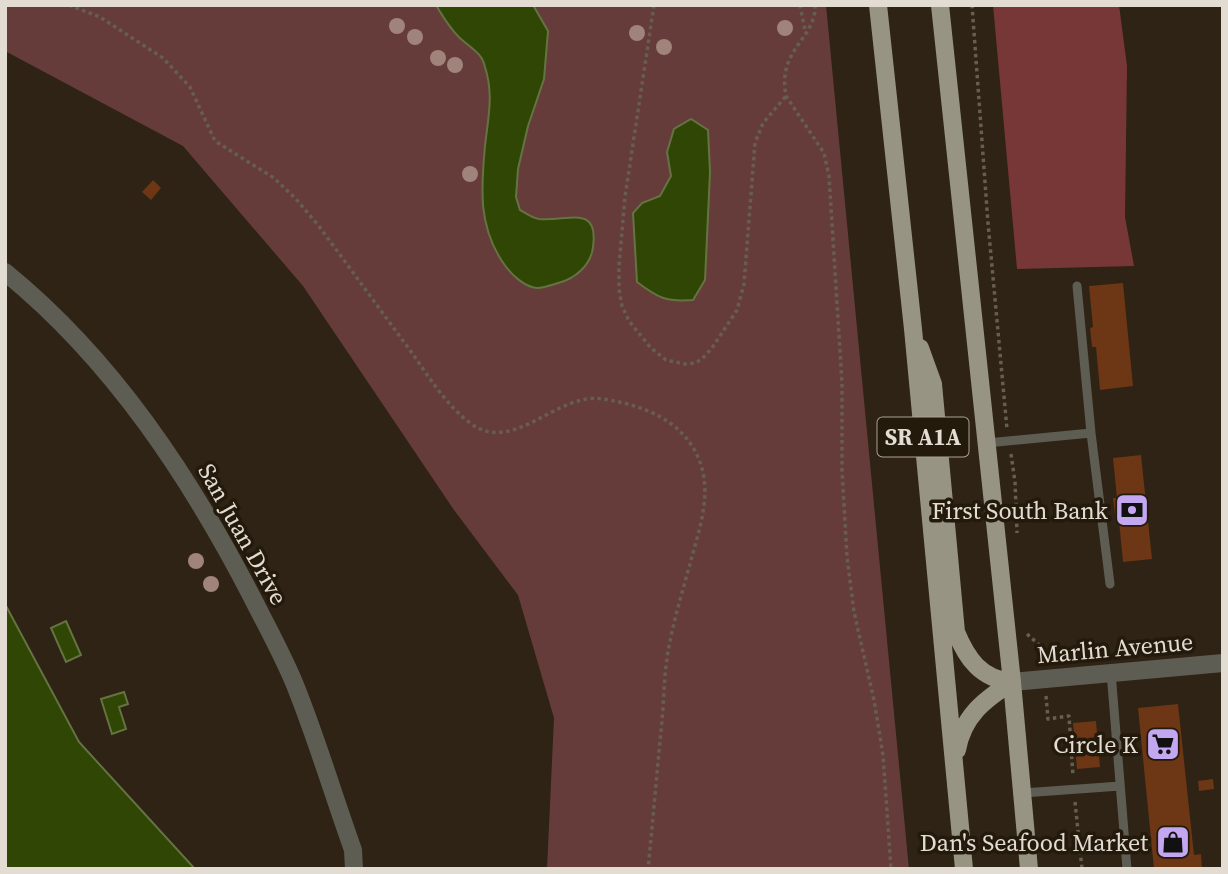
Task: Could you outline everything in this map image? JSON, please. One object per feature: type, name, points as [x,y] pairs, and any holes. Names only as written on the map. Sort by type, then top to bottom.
[{"type":"main road","name":"SR A1A","points":[[878,5],[913,329],[964,869]]},
{"type":"main road","name":"SR A1A","points":[[940,5],[1012,682],[1029,869]]},
{"type":"main road","points":[[913,329],[933,384],[956,632],[969,660],[987,675],[1012,682]]},
{"type":"main road","points":[[954,766],[964,724],[979,707],[1012,682]]},
{"type":"street","name":"San Juan Drive","points":[[5,272],[71,333],[105,371],[147,423],[195,492],[227,547],[296,687],[353,850],[354,869]]},
{"type":"street","name":"Marlin Avenue","points":[[1012,682],[1223,663]]},
{"type":"lane","points":[[1077,286],[1091,433],[1110,584]]},
{"type":"lane","points":[[987,443],[1091,433]]},
{"type":"lane","points":[[1111,672],[1127,869]]},
{"type":"lane","points":[[1023,793],[1120,786]]},
{"type":"path","points":[[69,5],[100,18],[163,58],[190,87],[215,141],[274,178],[296,199],[442,394],[470,423],[487,431],[504,432],[521,427],[561,406],[598,398],[622,401],[653,412],[673,423],[686,437],[699,458],[704,477],[705,500],[702,527],[668,652],[648,869]]},
{"type":"path","points":[[654,5],[625,197],[619,289],[622,306],[629,321],[650,347],[666,360],[685,364],[702,359],[737,310],[744,284],[755,143],[763,123],[786,96]]},
{"type":"path","points":[[800,5],[805,32]]},
{"type":"path","points":[[815,5],[813,19],[788,58],[785,71],[786,96],[824,153],[829,176],[842,383],[842,470],[847,557],[883,755],[891,869]]},
{"type":"shaded area","points":[[5,5],[826,5],[909,869],[547,869],[554,718],[518,595],[454,510],[303,286],[183,146],[5,51]]},
{"type":"shaded area","points":[[436,5],[533,5],[548,31],[544,79],[528,126],[518,169],[516,197],[520,210],[534,218],[579,218],[591,224],[594,233],[592,254],[581,270],[564,281],[537,288],[523,283],[504,264],[496,250],[486,222],[482,192],[490,106],[488,77],[484,62],[476,51],[454,32]]},
{"type":"shaded area","points":[[993,5],[1119,5],[1127,66],[1125,217],[1134,266],[1017,269]]},
{"type":"shaded area","points":[[691,119],[708,130],[710,172],[705,280],[693,300],[676,300],[657,295],[637,282],[633,213],[642,203],[660,196],[671,176],[667,152],[674,129]]},
{"type":"shaded area","points":[[5,604],[79,742],[195,869],[5,869]]},
{"type":"shaded area","points":[[66,621],[81,655],[66,662],[51,628]]},
{"type":"shaded area","points":[[124,692],[128,704],[119,707],[126,729],[112,734],[101,699]]},
{"type":"building","points":[[153,180],[161,188],[151,200],[142,192]]},
{"type":"building","points":[[1123,283],[1133,386],[1100,390],[1096,347],[1092,347],[1089,286]]},
{"type":"building","points":[[1141,455],[1152,559],[1123,562],[1119,521],[1116,522],[1113,498],[1117,498],[1113,458]]},
{"type":"building","points":[[1178,704],[1194,855],[1201,854],[1202,869],[1154,869],[1138,708]]},
{"type":"building","points":[[1096,721],[1100,767],[1077,769],[1073,723]]},
{"type":"building","points":[[1213,779],[1214,789],[1199,791],[1198,781]]},
{"type":"place","name":"First South Bank","points":[[1132,510]]},
{"type":"place","name":"Circle K","points":[[1163,744]]},
{"type":"place","name":"Dan's Seafood Market","points":[[1173,842]]}]
